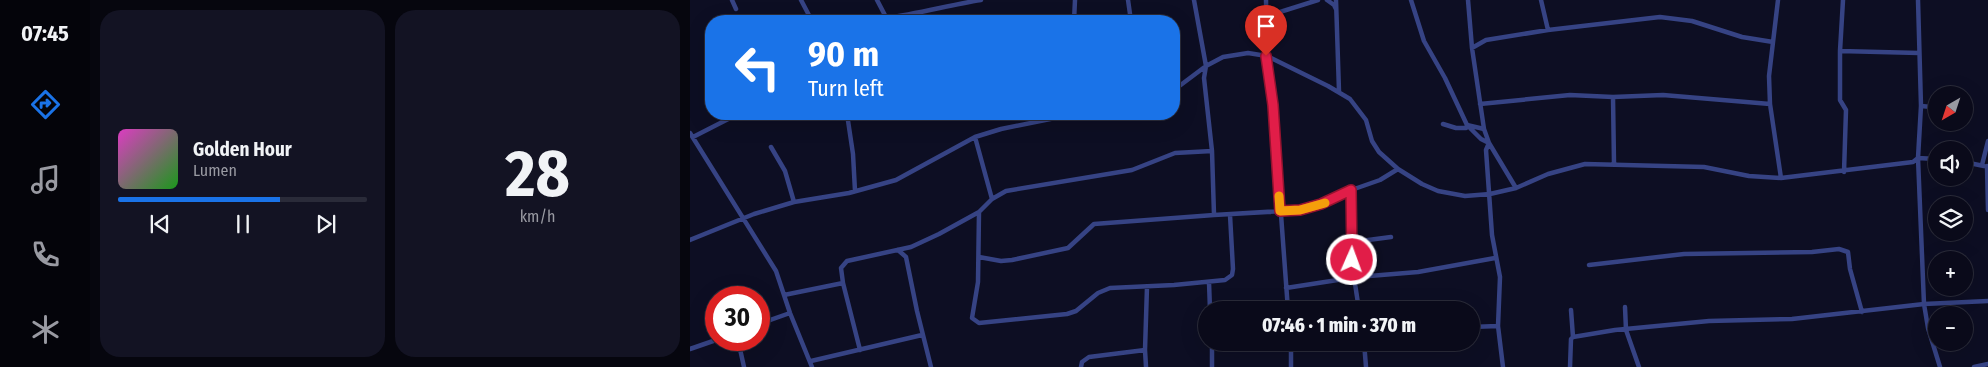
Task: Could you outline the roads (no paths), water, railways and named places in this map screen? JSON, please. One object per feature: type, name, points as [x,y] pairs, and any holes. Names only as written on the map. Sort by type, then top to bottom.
[{"type":"street","points":[[732,0],[736,9]]},
{"type":"street","points":[[802,0],[809,15]]},
{"type":"street","points":[[877,0],[884,15]]},
{"type":"street","points":[[911,15],[981,0]]},
{"type":"street","points":[[1074,15],[1075,0]]},
{"type":"street","points":[[1128,0],[1129,15]]},
{"type":"street","points":[[1194,0],[1206,66],[1204,78],[1212,151],[1214,215]]},
{"type":"street","points":[[1266,0],[1266,56],[1273,105],[1287,301]]},
{"type":"street","points":[[1267,16],[1318,0]]},
{"type":"street","points":[[1327,0],[1334,4],[1336,10]]},
{"type":"street","points":[[1336,0],[1339,92]]},
{"type":"street","points":[[1411,0],[1424,40],[1467,124],[1481,139],[1489,143]]},
{"type":"street","points":[[1468,0],[1472,48],[1484,129],[1489,143],[1516,188]]},
{"type":"street","points":[[1541,0],[1548,30]]},
{"type":"street","points":[[1778,0],[1769,76],[1770,104],[1781,178]]},
{"type":"street","points":[[1843,0],[1840,100],[1846,110],[1844,172]]},
{"type":"street","points":[[1918,0],[1921,106],[1918,158],[1924,304],[1932,344],[1940,367]]},
{"type":"street","points":[[1472,48],[1486,40],[1548,30],[1660,17],[1692,21],[1742,37],[1773,42]]},
{"type":"street","points":[[1840,51],[1919,53]]},
{"type":"street","points":[[1180,86],[1206,66],[1223,57],[1248,54],[1266,56],[1350,98],[1366,120],[1372,141],[1379,152],[1398,169],[1422,184],[1438,191],[1466,196],[1490,194],[1516,188],[1548,174],[1585,164],[1704,167],[1749,176],[1781,178],[1844,172],[1913,162],[1918,158],[1928,159]]},
{"type":"street","points":[[1480,104],[1570,95],[1613,97],[1663,94],[1770,104]]},
{"type":"street","points":[[1613,97],[1614,164]]},
{"type":"street","points":[[1921,106],[1928,107]]},
{"type":"street","points":[[725,120],[692,135],[776,271],[790,313],[812,367]]},
{"type":"street","points":[[847,120],[853,154],[855,191]]},
{"type":"street","points":[[690,240],[754,214],[794,202],[855,191],[896,180],[975,136],[1001,128],[1042,120]]},
{"type":"street","points":[[1443,124],[1462,129],[1466,128],[1467,124]]},
{"type":"street","points":[[1467,124],[1484,129]]},
{"type":"street","points":[[975,136],[992,199]]},
{"type":"street","points":[[1988,141],[1986,166],[1988,210]]},
{"type":"street","points":[[1489,143],[1486,150],[1495,258],[1500,277],[1498,326],[1503,367]]},
{"type":"street","points":[[771,147],[785,172],[794,202]]},
{"type":"street","points":[[860,350],[843,283],[841,268],[847,261],[912,247],[979,212],[992,199],[1006,192],[1132,170],[1175,152],[1212,151]]},
{"type":"street","points":[[1973,164],[1986,166]]},
{"type":"street","points":[[979,257],[1001,261],[1012,260],[1068,248],[1094,224],[1300,210],[1321,204],[1351,190],[1380,180],[1398,169]]},
{"type":"street","points":[[1346,278],[1350,273],[1352,260],[1351,190]]},
{"type":"street","points":[[741,212],[754,214]]},
{"type":"street","points":[[979,212],[978,282],[972,318],[975,322],[979,323],[1067,314],[1082,307],[1103,290],[1225,280],[1232,275],[1230,215]]},
{"type":"street","points":[[1353,242],[1391,237]]},
{"type":"street","points":[[906,256],[912,247]]},
{"type":"street","points":[[1589,265],[1684,254],[1812,252],[1842,249],[1848,252],[1850,269],[1862,312]]},
{"type":"street","points":[[898,250],[906,256],[922,335],[931,367]]},
{"type":"street","points":[[1286,288],[1346,278],[1418,272],[1495,258]]},
{"type":"street","points":[[1352,260],[1358,301]]},
{"type":"street","points":[[1209,282],[1210,301]]},
{"type":"street","points":[[784,295],[843,283]]},
{"type":"street","points":[[1146,367],[1147,286]]},
{"type":"street","points":[[1573,337],[1709,321],[1792,319],[1924,304],[1988,301]]},
{"type":"street","points":[[1625,307],[1626,330],[1635,361],[1639,367]]},
{"type":"street","points":[[1570,367],[1570,344],[1573,337],[1571,310]]},
{"type":"street","points":[[770,320],[790,313]]},
{"type":"street","points":[[1480,326],[1498,326]]},
{"type":"street","points":[[811,361],[922,335]]},
{"type":"street","points":[[690,349],[705,344]]},
{"type":"street","points":[[1081,367],[1082,362],[1089,357],[1145,350]]},
{"type":"street","points":[[740,351],[744,367]]},
{"type":"street","points":[[1212,351],[1212,367]]},
{"type":"street","points":[[1291,351],[1291,367]]},
{"type":"street","points":[[1365,351],[1366,367]]},
{"type":"street","points":[[1974,367],[1988,364]]}]
